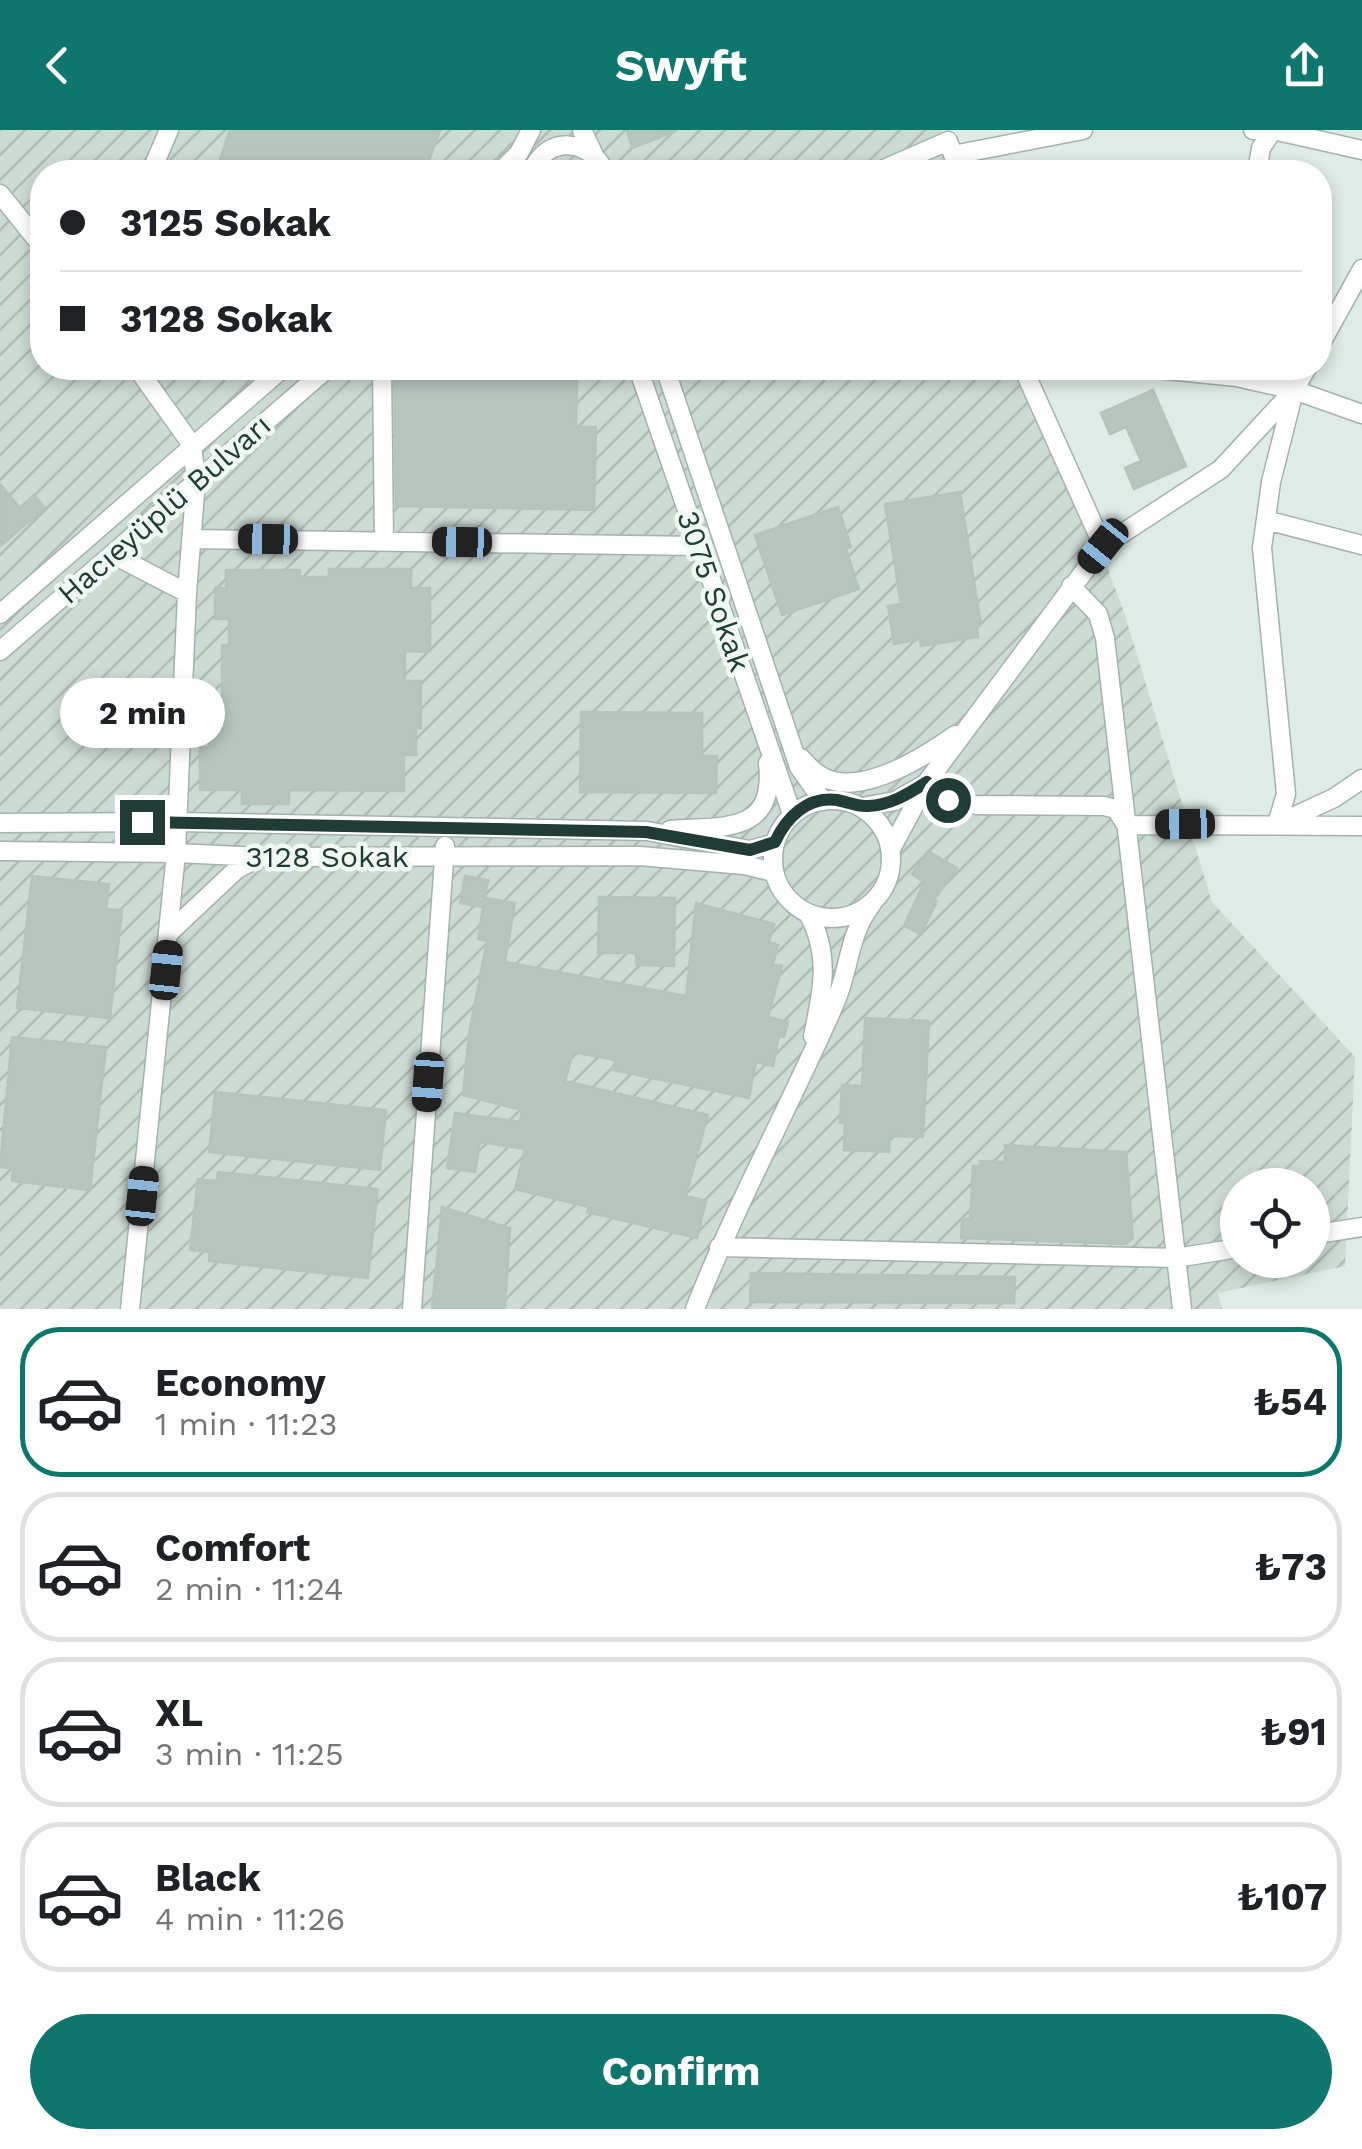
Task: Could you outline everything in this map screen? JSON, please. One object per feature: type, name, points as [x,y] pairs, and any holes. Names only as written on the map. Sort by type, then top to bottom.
[{"type":"street","points":[[156,160],[170,130]]},
{"type":"street","points":[[512,160],[531,130]]},
{"type":"street","points":[[582,130],[597,160]]},
{"type":"street","points":[[917,160],[1006,136],[1083,130]]},
{"type":"street","points":[[1253,130],[1273,130],[1362,150]]},
{"type":"street","points":[[1259,160],[1261,148],[1273,130]]},
{"type":"street","points":[[539,160],[555,139],[593,153]]},
{"type":"street","points":[[0,194],[30,231]]},
{"type":"street","points":[[1332,323],[1362,269]]},
{"type":"street","points":[[130,1309],[170,932],[196,481],[192,445],[146,380]]},
{"type":"street","name":"Hacıeyüplü Bulvarı","points":[[0,614],[270,380]]},
{"type":"street","name":"Hacıeyüplü Bulvarı","points":[[0,651],[314,380]]},
{"type":"street","points":[[382,380],[384,540]]},
{"type":"street","name":"3075 Sokak","points":[[642,380],[792,814]]},
{"type":"street","name":"3075 Sokak","points":[[669,380],[794,751],[805,778],[824,801]]},
{"type":"street","points":[[1028,380],[1103,546]]},
{"type":"street","points":[[1263,380],[1362,414]]},
{"type":"street","points":[[891,850],[927,782],[1103,546],[1221,469],[1300,380]]},
{"type":"street","points":[[1277,824],[1286,794],[1262,548],[1271,482],[1294,390]]},
{"type":"street","points":[[1266,520],[1362,545]]},
{"type":"street","points":[[192,538],[699,546]]},
{"type":"street","points":[[112,554],[187,593]]},
{"type":"street","points":[[1071,586],[1092,606],[1102,624],[1182,1309]]},
{"type":"street","points":[[794,751],[822,777],[853,780],[914,764],[967,726]]},
{"type":"street","name":"3128 Sokak","points":[[0,822],[646,832],[729,826],[745,822],[766,804],[770,785],[766,743]]},
{"type":"street","points":[[1277,824],[1334,798],[1362,779]]},
{"type":"street","points":[[927,782],[948,800],[976,804],[1104,806],[1116,810],[1126,825]]},
{"type":"street","points":[[872,904],[838,919],[809,915],[787,899],[773,872],[775,842],[792,814],[814,802],[834,800],[862,807],[894,801],[927,782]]},
{"type":"street","points":[[695,1309],[719,1247],[838,996],[858,924],[884,889],[891,870],[891,850],[884,830],[862,807]]},
{"type":"street","points":[[1126,825],[1362,826]]},
{"type":"street","points":[[412,1309],[445,828]]},
{"type":"street","name":"3128 Sokak","points":[[646,832],[750,850],[775,842]]},
{"type":"street","name":"3128 Sokak","points":[[0,851],[176,852],[262,857],[640,856],[744,865],[773,872]]},
{"type":"street","points":[[170,932],[237,869],[262,857]]},
{"type":"street","points":[[807,1061],[824,972],[821,943],[809,915]]},
{"type":"street","points":[[1330,1232],[1362,1227]]},
{"type":"street","points":[[719,1247],[1176,1258],[1220,1251]]},
{"type":"shaded area","points":[[0,130],[941,130],[955,160],[30,160],[30,380],[1037,380],[1124,612],[1212,902],[1355,1057],[1345,1266],[1330,1269],[1330,1168],[1220,1168],[1220,1278],[1289,1278],[1218,1293],[1222,1309],[0,1309]]},
{"type":"building","points":[[230,130],[440,130],[429,160],[220,160]]},
{"type":"building","points":[[627,130],[676,130],[676,131],[632,148]]},
{"type":"building","points":[[394,380],[577,380],[576,427],[596,427],[594,510],[396,506]]},
{"type":"building","points":[[1153,390],[1186,466],[1134,489],[1125,468],[1141,461],[1126,427],[1110,434],[1101,413]]},
{"type":"building","points":[[0,484],[20,508],[34,495],[45,508],[0,546]]},
{"type":"building","points":[[960,492],[981,625],[977,626],[978,637],[921,646],[920,639],[894,644],[888,606],[901,604],[885,504]]},
{"type":"building","points":[[838,507],[859,589],[782,615],[755,535]]},
{"type":"building","points":[[329,569],[411,569],[411,588],[430,588],[430,652],[405,651],[405,681],[421,681],[421,728],[416,728],[416,755],[404,755],[404,791],[289,790],[289,804],[242,804],[242,790],[200,790],[200,747],[209,747],[209,696],[222,696],[222,645],[229,645],[229,619],[215,619],[215,588],[226,588],[226,570],[300,570],[300,577],[329,577]]},
{"type":"building","points":[[581,712],[702,713],[702,756],[717,756],[716,793],[580,792]]},
{"type":"building","points":[[928,851],[957,868],[934,900],[937,901],[921,934],[904,926],[924,882],[912,874]]},
{"type":"building","points":[[32,876],[109,884],[106,909],[122,910],[110,1018],[17,1008]]},
{"type":"building","points":[[465,876],[488,880],[485,898],[515,903],[505,962],[686,996],[696,903],[774,924],[769,942],[778,945],[773,964],[782,966],[768,1017],[788,1022],[784,1037],[779,1036],[773,1066],[756,1062],[749,1098],[613,1070],[615,1060],[573,1052],[565,1081],[708,1115],[686,1196],[706,1201],[697,1238],[587,1212],[589,1207],[515,1189],[525,1149],[480,1142],[475,1172],[447,1168],[455,1113],[520,1122],[522,1110],[463,1095],[469,1033],[487,941],[478,939],[483,907],[460,903]]},
{"type":"building","points":[[599,897],[675,898],[674,966],[636,965],[636,953],[598,953]]},
{"type":"building","points":[[865,1018],[929,1021],[923,1137],[890,1136],[889,1152],[844,1150],[845,1123],[840,1123],[842,1085],[862,1086]]},
{"type":"building","points":[[12,1037],[106,1047],[90,1190],[12,1181],[13,1169],[0,1167]]},
{"type":"building","points":[[215,1092],[386,1110],[380,1170],[209,1152]]},
{"type":"building","points":[[1005,1145],[1126,1152],[1133,1238],[1126,1244],[961,1238],[962,1219],[970,1219],[973,1166],[980,1166],[980,1161],[1005,1162]]},
{"type":"building","points":[[218,1172],[378,1189],[368,1278],[209,1261],[210,1252],[190,1250],[198,1179],[217,1181]]},
{"type":"building","points":[[442,1207],[510,1228],[505,1309],[432,1309]]},
{"type":"building","points":[[751,1273],[1015,1277],[1014,1303],[750,1302]]},
{"type":"route","points":[[142,822],[646,832],[727,848],[760,850],[775,842],[792,814],[814,802],[834,800],[873,806],[894,801],[927,782],[948,800]]}]
